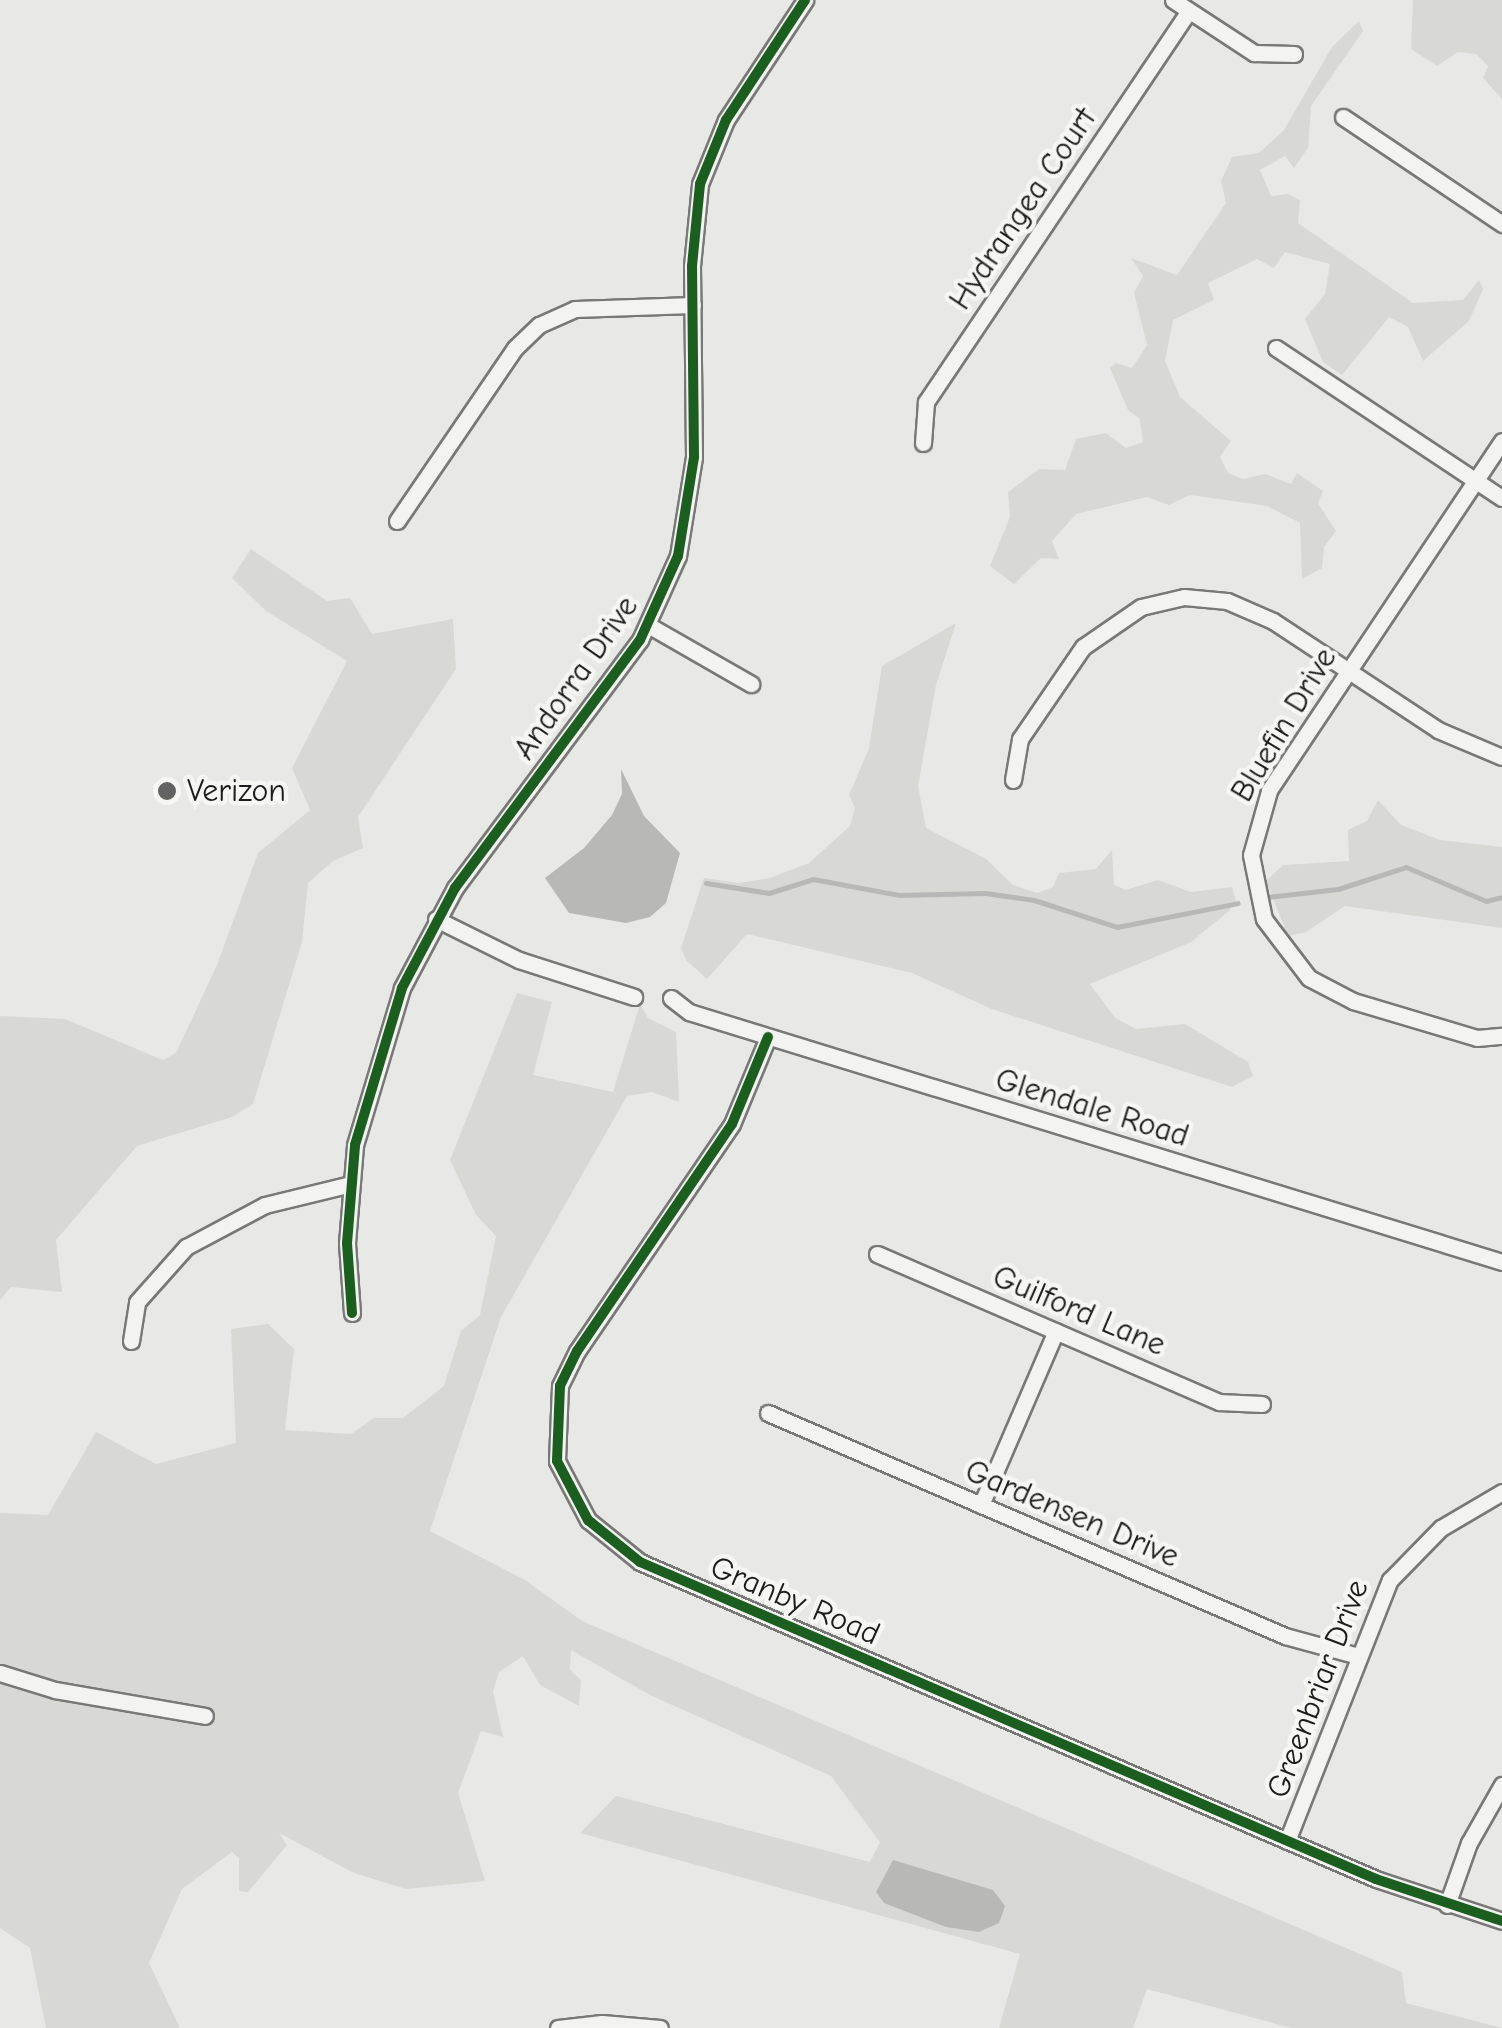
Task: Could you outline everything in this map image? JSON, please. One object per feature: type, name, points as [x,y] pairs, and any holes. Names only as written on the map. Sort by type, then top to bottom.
[{"type":"street","name":"Andorra Drive","points":[[352,1313],[351,1184],[358,1125],[384,1033],[436,919],[648,624],[678,556],[691,500],[692,238],[707,159],[804,0]]},
{"type":"street","points":[[1173,0],[1254,53],[1294,54]]},
{"type":"street","name":"Hydrangea Court","points":[[923,443],[926,402],[1189,10]]},
{"type":"street","points":[[1344,118],[1502,224]]},
{"type":"street","points":[[398,521],[515,348],[538,325],[576,309],[693,304]]},
{"type":"street","points":[[1276,348],[1502,498]]},
{"type":"street","name":"Bluefin Drive","points":[[1502,441],[1348,670],[1260,811],[1251,855],[1260,910],[1286,956],[1330,992],[1477,1038],[1502,1036]]},
{"type":"street","points":[[1013,780],[1020,739],[1072,661],[1100,631],[1141,606],[1184,597],[1227,602],[1274,621],[1438,730],[1502,757]]},
{"type":"street","points":[[648,624],[751,684]]},
{"type":"street","points":[[436,919],[519,960],[634,996]]},
{"type":"street","name":"Glendale Road","points":[[670,998],[689,1012],[1502,1262]]},
{"type":"street","name":"Granby Road","points":[[768,1037],[732,1124],[566,1370],[554,1440],[573,1499],[603,1537],[640,1562],[1287,1841],[1446,1906],[1502,1922]]},
{"type":"street","points":[[131,1341],[137,1302],[186,1247],[264,1205],[351,1184]]},
{"type":"street","name":"Guilford Lane","points":[[877,1254],[1218,1402],[1262,1404]]},
{"type":"street","points":[[981,1505],[1056,1332]]},
{"type":"street","name":"Gardensen Drive","points":[[768,1414],[1285,1636],[1358,1656]]},
{"type":"street","name":"Greenbriar Drive","points":[[1287,1841],[1339,1721],[1377,1602],[1405,1561],[1455,1518],[1502,1492]]},
{"type":"street","points":[[0,1672],[55,1690],[205,1716]]},
{"type":"street","points":[[1446,1906],[1469,1843],[1502,1786]]},
{"type":"street","points":[[558,2028],[660,2028]]},
{"type":"shaded area","points":[[1413,0],[1502,0],[1502,99],[1483,78],[1488,66],[1476,54],[1458,52],[1437,66],[1411,49]]},
{"type":"shaded area","points":[[1359,21],[1363,31],[1311,106],[1308,148],[1294,168],[1285,156],[1260,170],[1271,196],[1288,194],[1300,200],[1298,223],[1413,303],[1463,300],[1479,280],[1483,289],[1469,321],[1423,361],[1408,327],[1389,317],[1342,375],[1323,362],[1305,319],[1325,294],[1330,264],[1285,252],[1274,268],[1257,259],[1208,283],[1214,300],[1173,320],[1165,361],[1180,397],[1231,441],[1220,457],[1228,473],[1243,479],[1265,474],[1291,484],[1297,473],[1323,491],[1318,503],[1336,531],[1324,547],[1322,568],[1302,579],[1300,523],[1267,506],[1190,495],[1169,505],[1147,497],[1076,514],[1052,541],[1059,559],[1041,558],[1014,584],[990,566],[1010,517],[1008,492],[1039,469],[1065,470],[1076,439],[1106,433],[1126,448],[1143,442],[1140,419],[1128,410],[1110,368],[1116,363],[1132,368],[1147,345],[1134,293],[1143,276],[1131,258],[1177,275],[1226,203],[1221,181],[1232,157],[1259,153],[1284,130],[1332,47]]},
{"type":"shaded area","points":[[251,549],[327,601],[350,598],[372,634],[453,619],[456,669],[358,817],[363,848],[333,861],[308,883],[302,942],[253,1104],[232,1117],[137,1146],[56,1240],[62,1292],[11,1287],[0,1300],[0,1016],[65,1019],[163,1060],[176,1053],[217,965],[258,853],[310,810],[292,768],[347,661],[266,611],[232,578]]},
{"type":"shaded area","points":[[956,623],[936,685],[918,786],[926,828],[986,859],[1013,885],[1037,893],[1053,887],[1059,873],[1096,869],[1112,850],[1114,885],[1126,890],[1158,880],[1191,892],[1232,887],[1236,901],[1229,911],[1191,942],[1090,984],[1115,1018],[1136,1029],[1185,1024],[1248,1062],[1253,1076],[1232,1087],[992,1009],[912,973],[747,934],[707,979],[686,960],[681,948],[704,878],[738,883],[770,878],[809,863],[850,826],[855,808],[849,795],[869,748],[882,666]]},
{"type":"shaded area","points":[[621,769],[644,816],[680,853],[666,903],[650,917],[626,923],[569,913],[545,878],[584,848],[612,815],[622,794]]},
{"type":"shaded area","points":[[1378,800],[1401,825],[1440,840],[1502,847],[1502,928],[1345,906],[1306,932],[1288,936],[1266,881],[1283,865],[1349,861],[1348,830],[1367,821]]},
{"type":"shaded area","points":[[517,993],[552,1002],[533,1075],[613,1092],[640,1004],[648,1018],[676,1032],[679,1102],[652,1092],[627,1096],[501,1317],[430,1531],[525,1580],[582,1621],[1402,1972],[1406,2003],[1502,2028],[1291,2028],[1147,1989],[1133,2028],[999,2028],[1020,1954],[580,1833],[616,1796],[870,1862],[880,1842],[831,1776],[650,1695],[571,1650],[570,1670],[581,1680],[579,1706],[540,1685],[523,1656],[499,1672],[493,1691],[503,1737],[481,1731],[458,1793],[485,1881],[406,1889],[354,1873],[279,1833],[287,1845],[248,1892],[239,1891],[239,1858],[232,1852],[182,1889],[149,1963],[180,2028],[46,2028],[30,1948],[0,1928],[0,1513],[48,1515],[96,1432],[156,1464],[236,1443],[231,1329],[268,1324],[294,1349],[285,1430],[351,1434],[374,1418],[403,1418],[444,1386],[461,1331],[480,1315],[496,1236],[476,1215],[450,1160]]},
{"type":"shaded area","points":[[893,1860],[993,1890],[1005,1906],[999,1923],[979,1932],[946,1927],[884,1903],[876,1892]]},
{"type":"waterway","points":[[1268,897],[1338,889],[1406,867],[1486,901],[1502,897]]},
{"type":"waterway","points":[[706,883],[769,893],[813,879],[899,895],[985,893],[1034,900],[1117,927],[1238,903]]},
{"type":"cycle path","points":[[352,1313],[347,1243],[355,1145],[402,988],[455,888],[640,640],[678,556],[694,457],[692,266],[700,184],[726,120],[805,0]]},
{"type":"cycle path","points":[[768,1037],[732,1124],[577,1351],[560,1386],[557,1461],[588,1520],[640,1562],[1376,1879],[1502,1921]]},
{"type":"place","name":"Verizon","points":[[167,791]]}]
